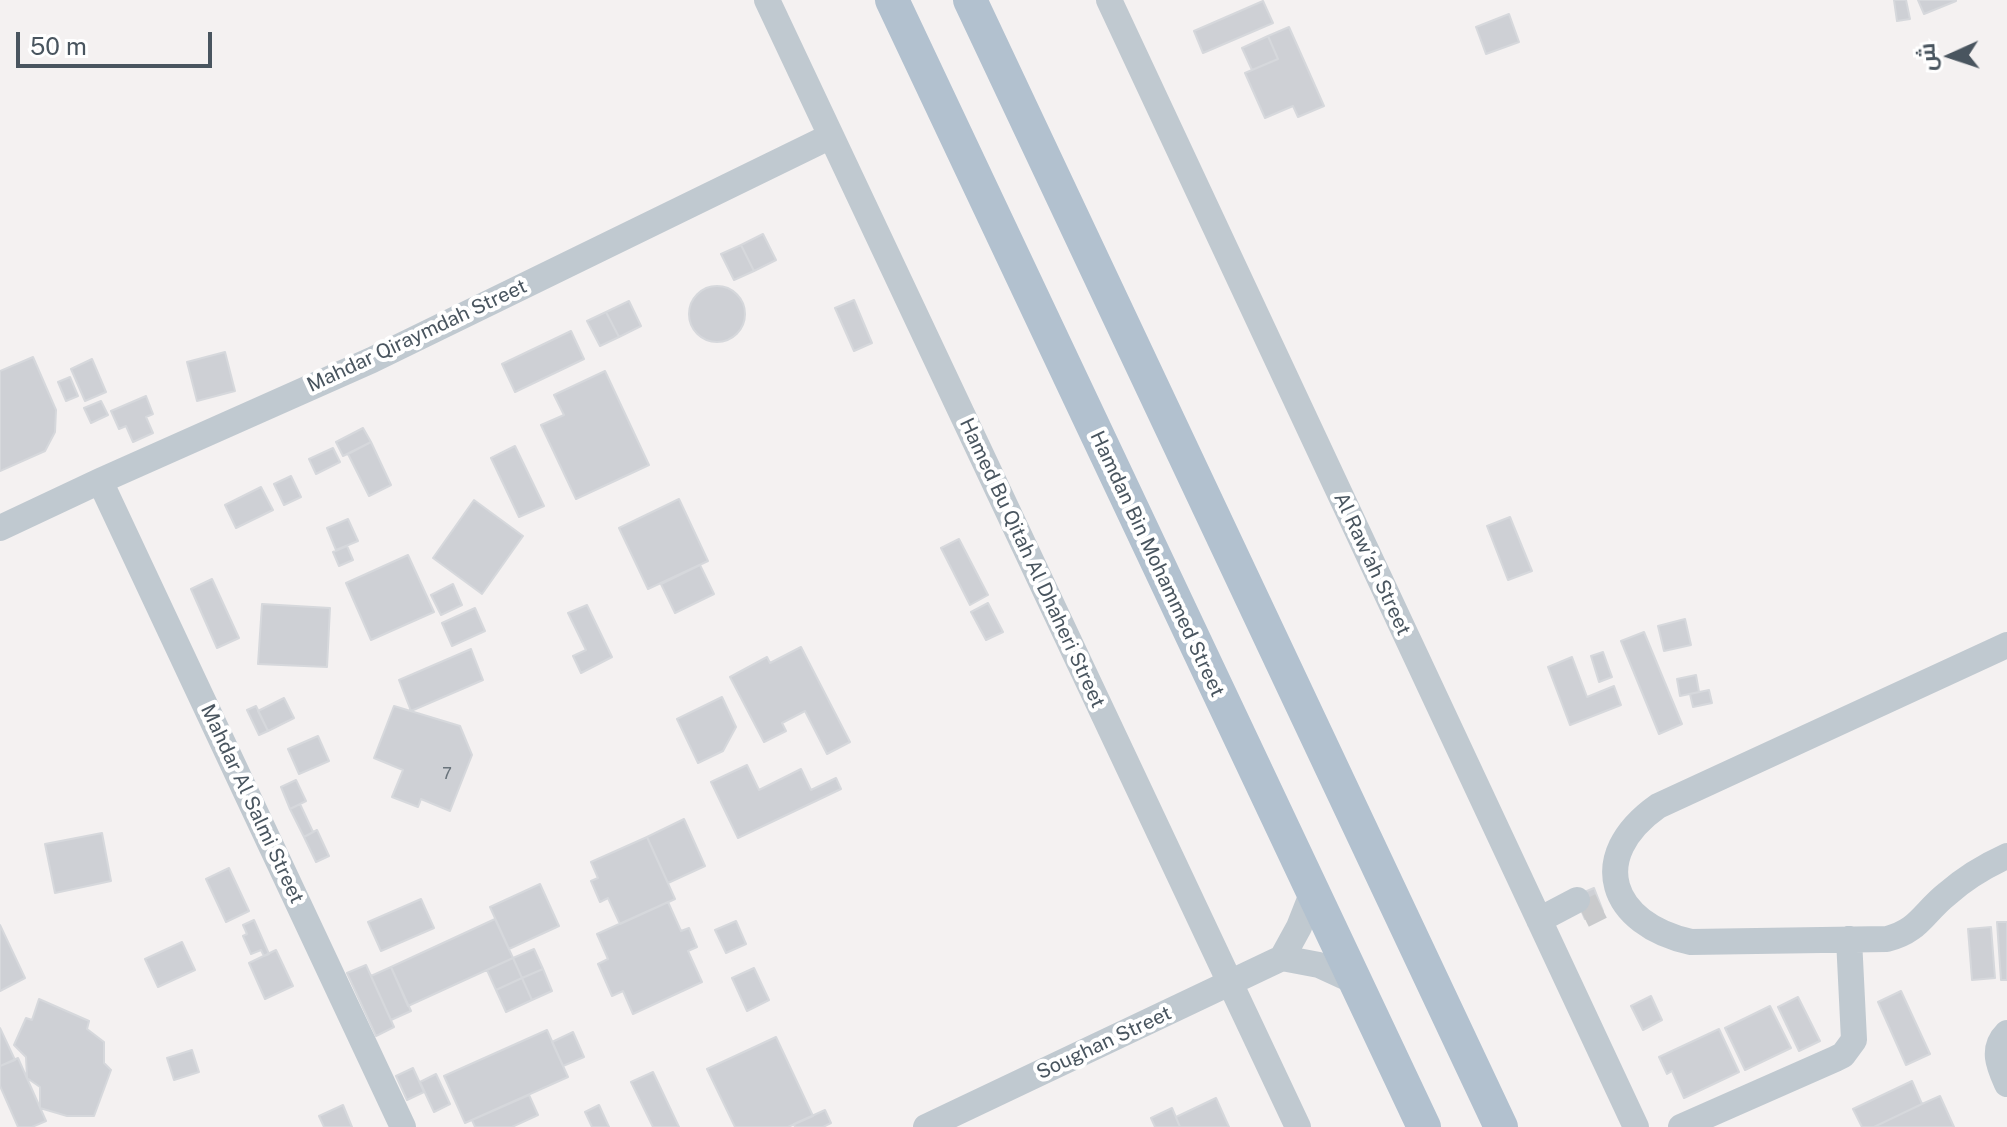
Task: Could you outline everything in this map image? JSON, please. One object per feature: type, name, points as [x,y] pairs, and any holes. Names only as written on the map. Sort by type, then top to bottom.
[{"type":"main road","name":"Hamdan Bin Mohammed Street","points":[[892,0],[1424,1127]]},
{"type":"main road","points":[[970,0],[1501,1127]]},
{"type":"street","name":"Hamed Bu Qitah Al Dhaheri Street","points":[[767,0],[1298,1127]]},
{"type":"street","name":"Al Raw'ah Street","points":[[1109,0],[1636,1127]]},
{"type":"street","name":"Mahdar Qiraymdah Street","points":[[0,528],[372,360],[831,136]]},
{"type":"street","name":"Mahdar Al Salmi Street","points":[[100,481],[403,1127]]},
{"type":"street","points":[[1542,927],[1598,898],[1631,829],[1658,806],[2007,645]]},
{"type":"street","points":[[1598,898],[1627,908],[1661,933],[1691,942],[1887,939],[1910,931],[1943,896],[1973,874],[2007,856]]},
{"type":"street","points":[[1312,894],[1282,958],[1319,965],[1356,982]]},
{"type":"street","points":[[1681,1127],[1719,1119],[1835,1059],[1850,1048],[1854,1032],[1849,939]]},
{"type":"street","name":"Soughan Street","points":[[926,1127],[1282,958]]},
{"type":"street","points":[[2007,1033],[1997,1050],[1998,1064],[2007,1084]]},
{"type":"building","points":[[1894,0],[1906,0],[1910,19],[1897,21]]},
{"type":"building","points":[[1918,0],[1956,0],[1956,1],[1924,14]]},
{"type":"building","points":[[1263,1],[1273,23],[1203,53],[1194,31]]},
{"type":"building","points":[[1509,14],[1519,42],[1486,54],[1476,27]]},
{"type":"building","points":[[1289,27],[1324,106],[1298,117],[1293,106],[1265,118],[1245,73],[1278,59],[1268,36]]},
{"type":"building","points":[[1268,36],[1278,59],[1252,70],[1242,48]]},
{"type":"building","points":[[763,234],[776,260],[754,271],[741,245]]},
{"type":"building","points":[[741,245],[754,271],[734,280],[721,254]]},
{"type":"building","points":[[717,286],[737,294],[745,314],[737,334],[717,342],[697,334],[689,314],[697,294]]},
{"type":"building","points":[[854,300],[872,343],[854,351],[835,308]]},
{"type":"building","points":[[629,301],[641,326],[619,337],[606,312]]},
{"type":"building","points":[[606,312],[619,337],[600,346],[587,321]]},
{"type":"building","points":[[571,331],[584,359],[515,392],[502,364]]},
{"type":"building","points":[[225,352],[235,391],[197,401],[187,362]]},
{"type":"building","points":[[33,357],[56,410],[55,432],[45,451],[0,471],[0,371]]},
{"type":"building","points":[[92,359],[106,392],[85,401],[71,369]]},
{"type":"building","points":[[605,371],[649,465],[576,499],[541,425],[564,415],[554,395]]},
{"type":"building","points":[[70,377],[78,396],[66,401],[58,382]]},
{"type":"building","points":[[146,396],[153,414],[146,417],[153,433],[133,442],[126,426],[119,429],[111,411]]},
{"type":"building","points":[[101,401],[108,415],[91,423],[84,408]]},
{"type":"building","points":[[363,428],[371,442],[343,456],[336,442]]},
{"type":"building","points":[[371,442],[391,485],[369,496],[348,454]]},
{"type":"building","points":[[515,446],[544,506],[519,517],[491,458]]},
{"type":"building","points":[[333,448],[340,462],[316,474],[309,459]]},
{"type":"building","points":[[291,476],[301,497],[284,505],[274,484]]},
{"type":"building","points":[[261,487],[273,510],[236,528],[225,505]]},
{"type":"building","points":[[679,499],[708,561],[648,589],[619,528]]},
{"type":"building","points":[[474,500],[523,536],[482,594],[433,558]]},
{"type":"building","points":[[1510,517],[1532,571],[1508,580],[1487,526]]},
{"type":"building","points":[[348,519],[358,541],[336,550],[327,528]]},
{"type":"building","points":[[959,539],[988,595],[970,605],[941,548]]},
{"type":"building","points":[[347,546],[353,560],[339,566],[333,552]]},
{"type":"building","points":[[408,555],[434,612],[371,640],[346,583]]},
{"type":"building","points":[[700,565],[714,594],[675,613],[661,584]]},
{"type":"building","points":[[212,579],[239,638],[217,648],[191,589]]},
{"type":"building","points":[[453,584],[462,605],[441,615],[431,595]]},
{"type":"building","points":[[988,603],[1003,632],[986,640],[971,612]]},
{"type":"building","points":[[262,604],[330,608],[327,667],[258,664]]},
{"type":"building","points":[[587,605],[612,657],[581,673],[573,656],[586,650],[568,613]]},
{"type":"building","points":[[475,608],[485,631],[452,646],[442,623]]},
{"type":"building","points":[[1685,619],[1691,645],[1664,651],[1658,626]]},
{"type":"building","points":[[1644,632],[1682,724],[1659,734],[1621,641]]},
{"type":"building","points":[[801,647],[850,742],[827,754],[805,711],[782,723],[786,731],[764,742],[730,677],[767,657],[770,663]]},
{"type":"building","points":[[471,649],[483,680],[411,711],[399,680]]},
{"type":"building","points":[[1603,652],[1612,677],[1599,682],[1591,656]]},
{"type":"building","points":[[1572,657],[1587,697],[1614,686],[1621,705],[1570,725],[1548,667]]},
{"type":"building","points":[[1696,675],[1699,692],[1680,696],[1677,679]]},
{"type":"building","points":[[1709,690],[1712,703],[1693,707],[1690,694]]},
{"type":"building","points":[[722,697],[736,727],[723,751],[698,763],[677,719]]},
{"type":"building","points":[[284,698],[294,718],[268,731],[258,711]]},
{"type":"building","points":[[256,706],[268,731],[259,735],[247,710]]},
{"type":"building","points":[[394,706],[460,726],[472,755],[450,811],[421,799],[418,807],[392,797],[403,770],[374,758]]},
{"type":"building","points":[[318,736],[329,761],[299,774],[288,749]]},
{"type":"building","points":[[747,765],[759,790],[801,769],[811,790],[836,778],[841,789],[738,838],[711,782]]},
{"type":"building","points":[[296,780],[306,801],[290,809],[281,787]]},
{"type":"building","points":[[300,804],[313,832],[304,837],[290,809]]},
{"type":"building","points":[[684,819],[705,866],[668,883],[647,837]]},
{"type":"building","points":[[317,830],[329,856],[316,862],[304,837]]},
{"type":"building","points":[[102,833],[111,881],[55,893],[45,844]]},
{"type":"building","points":[[647,837],[675,899],[620,924],[608,898],[600,902],[591,881],[598,878],[591,862]]},
{"type":"building","points":[[229,868],[249,911],[226,922],[206,879]]},
{"type":"building","points":[[540,884],[559,926],[509,949],[490,907]]},
{"type":"building","points":[[1594,888],[1603,911],[1585,919],[1575,896]]},
{"type":"building","points":[[421,899],[434,928],[381,951],[368,922]]},
{"type":"building","points":[[668,902],[681,931],[689,928],[697,947],[688,951],[702,982],[633,1014],[623,991],[612,996],[598,964],[608,959],[597,934]]},
{"type":"building","points":[[495,919],[513,958],[408,1006],[391,967]]},
{"type":"building","points":[[254,920],[269,954],[264,956],[261,950],[251,954],[243,936],[247,934],[243,925]]},
{"type":"building","points":[[736,921],[746,944],[726,953],[715,930]]},
{"type":"building","points":[[1997,922],[2007,922],[2007,980],[2001,980]]},
{"type":"building","points":[[0,925],[25,978],[0,991]]},
{"type":"building","points":[[1991,927],[1995,978],[1972,980],[1968,929]]},
{"type":"building","points":[[182,942],[195,970],[158,987],[145,959]]},
{"type":"building","points":[[534,949],[543,969],[522,978],[513,958]]},
{"type":"building","points":[[276,950],[293,986],[265,999],[249,963]]},
{"type":"building","points":[[513,958],[522,978],[496,990],[487,970]]},
{"type":"building","points":[[366,965],[394,1027],[376,1036],[347,973]]},
{"type":"building","points":[[391,967],[411,1011],[391,1020],[371,976]]},
{"type":"building","points":[[754,968],[769,1000],[747,1011],[732,978]]},
{"type":"building","points":[[543,969],[552,991],[532,1000],[522,978]]},
{"type":"building","points":[[522,978],[532,1000],[506,1012],[496,990]]},
{"type":"building","points":[[1901,991],[1930,1054],[1906,1065],[1878,1002]]},
{"type":"building","points":[[1651,996],[1662,1020],[1643,1030],[1631,1006]]},
{"type":"building","points":[[1798,997],[1820,1041],[1799,1051],[1778,1007]]},
{"type":"building","points":[[39,999],[89,1021],[87,1029],[104,1042],[104,1063],[111,1070],[94,1116],[67,1116],[40,1108],[40,1087],[27,1078],[26,1057],[14,1045],[26,1018],[32,1020]]},
{"type":"building","points":[[1770,1006],[1791,1048],[1745,1070],[1725,1028]]},
{"type":"building","points":[[0,1028],[15,1060],[0,1066]]},
{"type":"building","points":[[1719,1029],[1739,1072],[1684,1098],[1672,1071],[1667,1074],[1659,1057]]},
{"type":"building","points":[[547,1030],[568,1077],[465,1123],[444,1076]]},
{"type":"building","points":[[573,1032],[584,1057],[563,1066],[552,1042]]},
{"type":"building","points":[[776,1037],[813,1116],[788,1127],[735,1127],[707,1069]]},
{"type":"building","points":[[192,1050],[199,1072],[174,1080],[167,1058]]},
{"type":"building","points":[[18,1058],[46,1121],[32,1127],[18,1127],[0,1086],[0,1066]]},
{"type":"building","points":[[413,1068],[424,1092],[407,1100],[396,1076]]},
{"type":"building","points":[[653,1072],[679,1127],[653,1127],[631,1082]]},
{"type":"building","points":[[436,1074],[450,1104],[434,1112],[420,1082]]},
{"type":"building","points":[[1912,1081],[1922,1104],[1874,1127],[1862,1127],[1853,1109]]},
{"type":"building","points":[[529,1095],[538,1115],[512,1127],[475,1127],[472,1120]]},
{"type":"building","points":[[1940,1096],[1954,1127],[1874,1127],[1922,1104]]},
{"type":"building","points":[[1216,1098],[1229,1127],[1180,1127],[1176,1117]]},
{"type":"building","points":[[343,1105],[352,1127],[324,1127],[319,1116]]},
{"type":"building","points":[[599,1105],[609,1127],[592,1127],[585,1112]]},
{"type":"building","points":[[1172,1108],[1180,1127],[1155,1127],[1151,1118]]},
{"type":"building","points":[[825,1110],[831,1123],[823,1127],[795,1127],[794,1124]]},
{"type":"tunnel","points":[[1583,915],[1601,906]]}]
